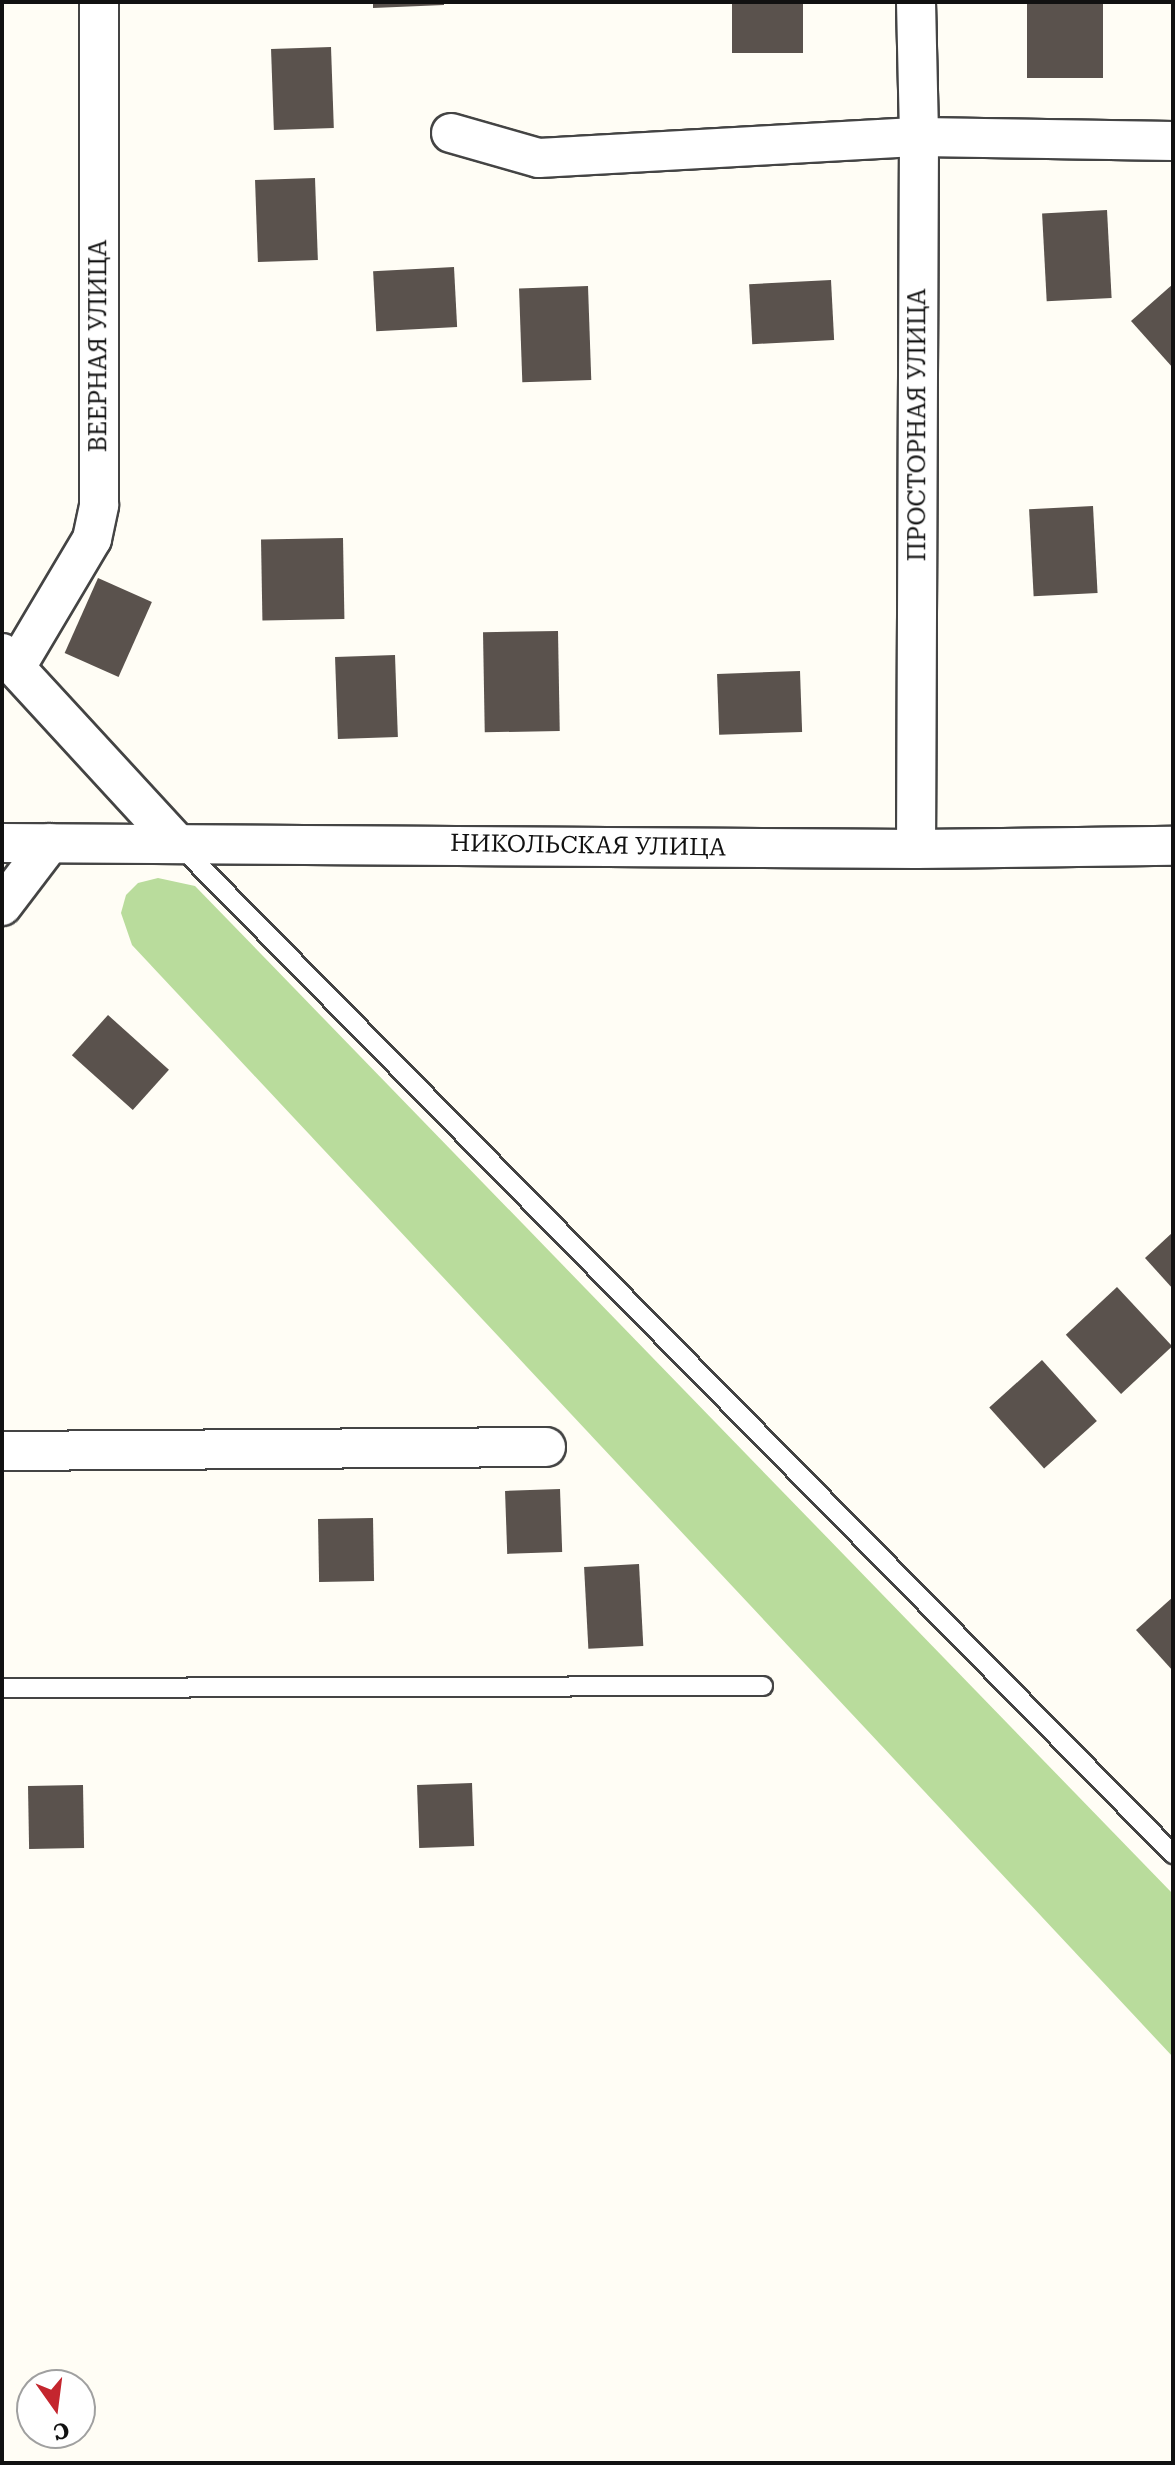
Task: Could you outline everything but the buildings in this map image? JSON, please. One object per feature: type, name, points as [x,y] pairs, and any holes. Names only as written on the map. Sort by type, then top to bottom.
[{"type":"street","name":"ВЕЕРНАЯ УЛИЦА","points":[[9,660],[92,539],[99,505],[99,2]]},
{"type":"street","name":"ПРОСТОРНАЯ УЛИЦА","points":[[916,2],[919,137],[916,849]]},
{"type":"street","points":[[451,133],[539,158],[919,137],[1173,141]]},
{"type":"street","points":[[9,660],[176,842]]},
{"type":"street","name":"НИКОЛЬСКАЯ УЛИЦА","points":[[2,843],[916,849],[1173,846]]},
{"type":"street","points":[[2,906],[50,843]]},
{"type":"street","points":[[2,1451],[546,1447]]},
{"type":"lane","points":[[176,842],[1173,1854]]},
{"type":"lane","points":[[2,1688],[763,1686]]},
{"type":"green space","points":[[158,878],[195,886],[1173,1894],[1173,2057],[132,945],[121,913],[126,895],[138,883]]}]
